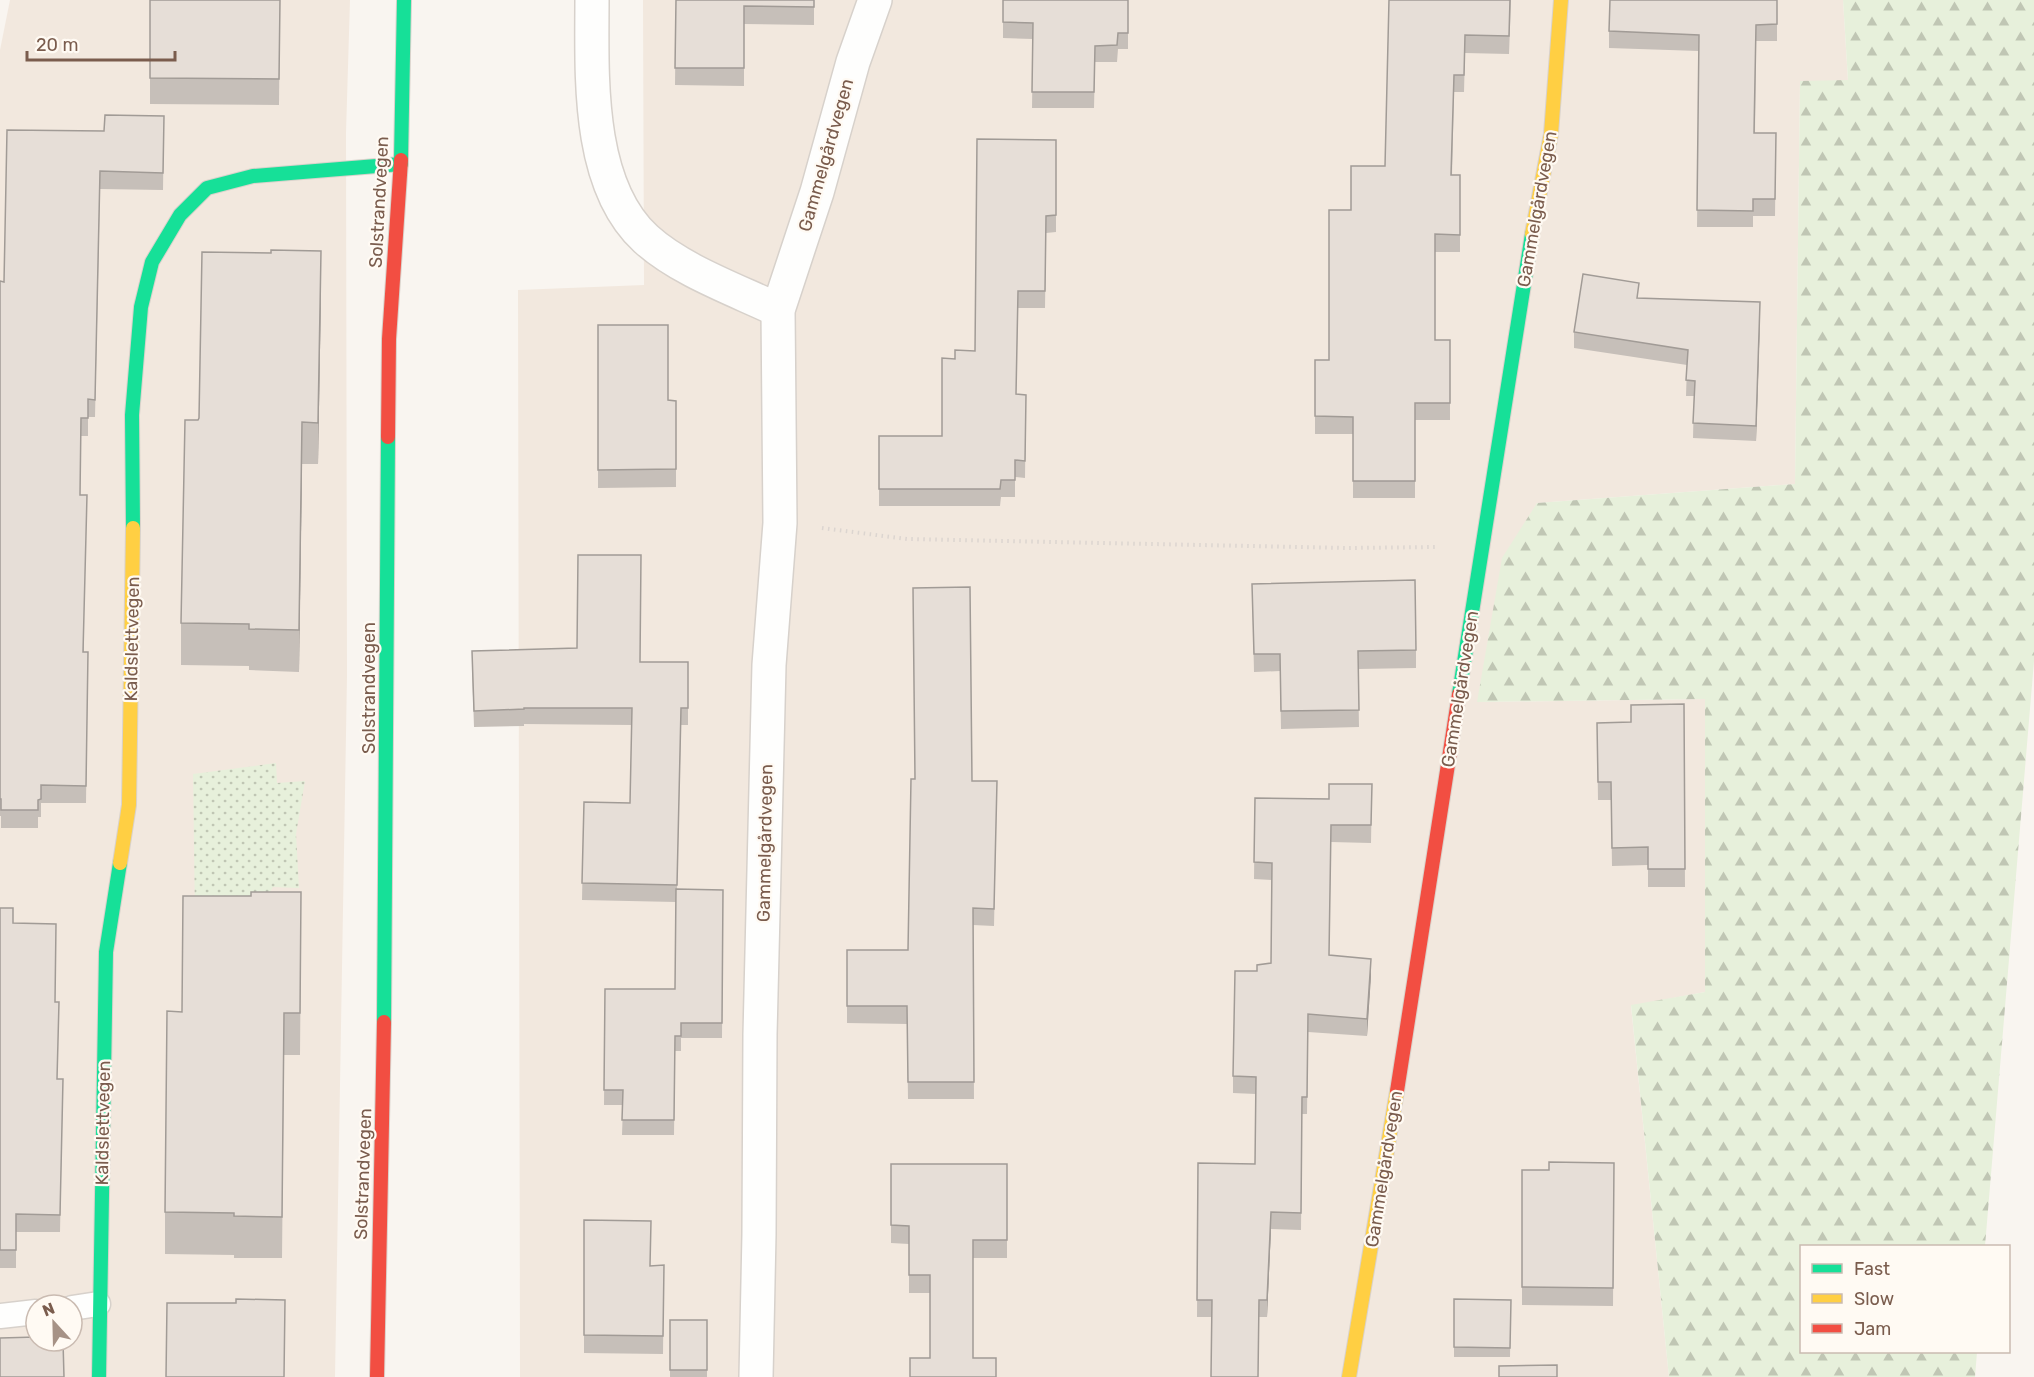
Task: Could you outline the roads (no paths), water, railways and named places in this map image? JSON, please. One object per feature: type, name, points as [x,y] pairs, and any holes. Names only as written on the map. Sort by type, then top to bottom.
[{"type":"street","name":"Solstrandvegen","points":[[377,1377],[384,1084],[389,339],[401,164],[404,0]]},
{"type":"street","points":[[592,0],[594,100],[607,174],[621,209],[646,239],[677,260],[778,310]]},
{"type":"street","name":"Gammelgårdvegen","points":[[756,1377],[760,1035],[769,665],[780,523],[778,310],[817,192],[853,62],[875,0]]},
{"type":"street","name":"Gammelgårdvegen","points":[[1348,1377],[1413,998],[1482,547],[1535,218],[1551,134],[1561,0]]},
{"type":"street","name":"Kaldslettvegen","points":[[99,1377],[105,952],[129,805],[133,605],[132,415],[141,307],[152,262],[180,215],[207,188],[253,176],[401,164]]},
{"type":"lane","points":[[84,1306],[99,1304]]},
{"type":"lane","points":[[0,1316],[24,1313]]}]
